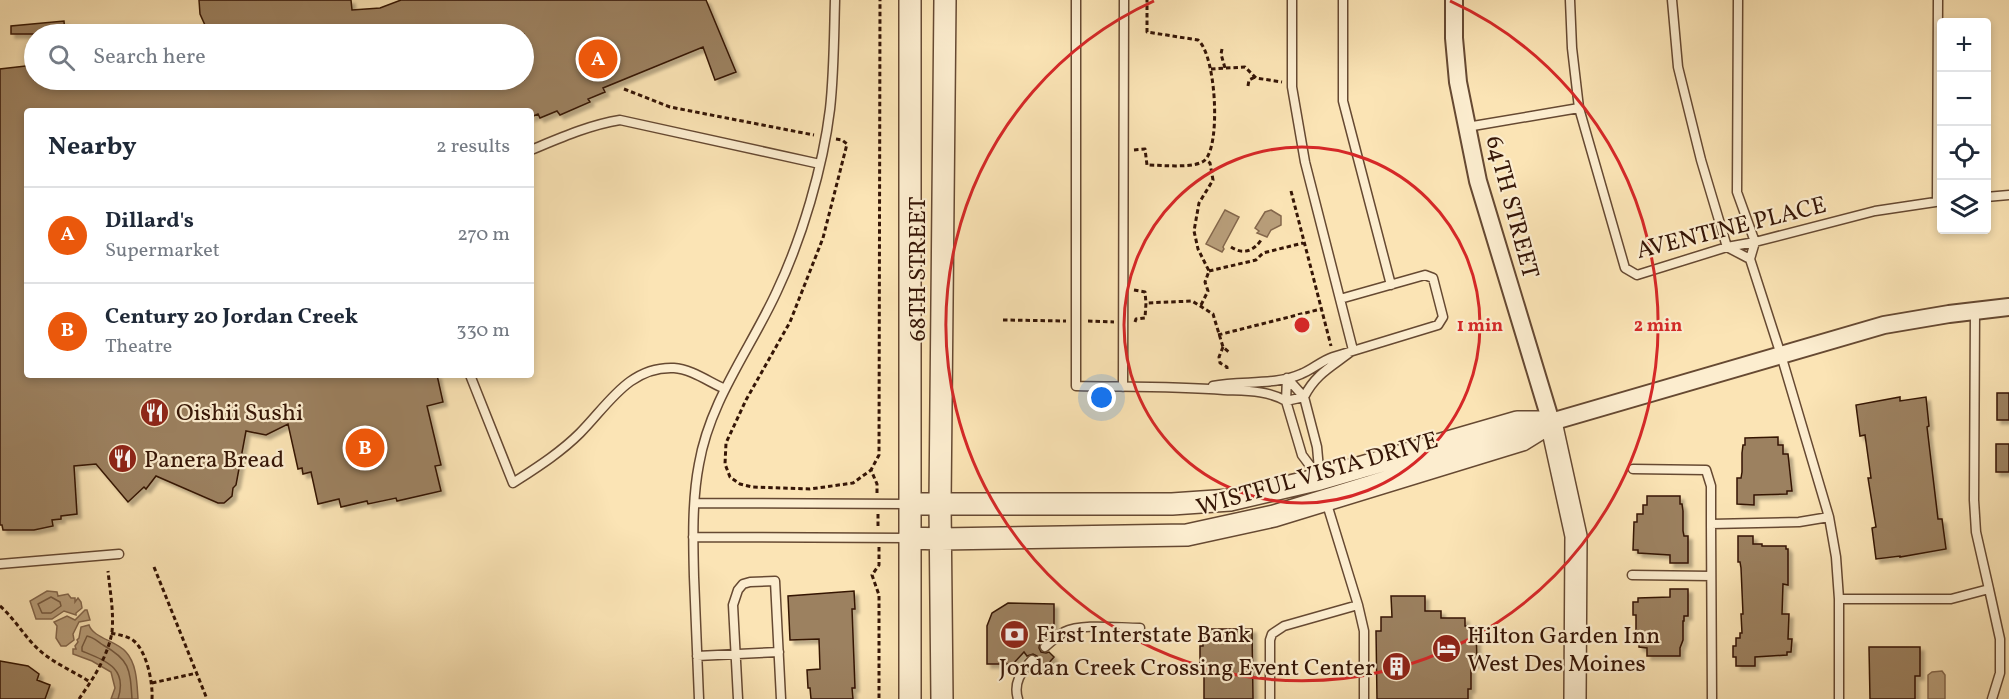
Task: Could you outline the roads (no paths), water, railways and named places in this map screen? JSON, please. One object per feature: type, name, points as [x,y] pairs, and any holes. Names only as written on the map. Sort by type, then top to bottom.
[{"type":"street","name":"68TH STREET","points":[[910,0],[910,699]]},
{"type":"street","name":"68TH STREET","points":[[942,699],[940,504],[945,0]]},
{"type":"street","name":"64TH STREET","points":[[1454,0],[1454,39],[1458,82],[1478,181],[1551,422]]},
{"type":"street","name":"WISTFUL VISTA DRIVE","points":[[909,504],[1172,504],[1230,500],[1320,479],[1517,423],[1551,422],[1884,325],[2009,307]]},
{"type":"street","name":"WISTFUL VISTA DRIVE","points":[[909,538],[1187,535],[1242,524],[1522,440],[1551,422]]},
{"type":"street","points":[[1551,422],[1576,536],[1575,699]]},
{"type":"lane","points":[[699,699],[693,537],[699,464],[709,426],[725,389],[778,290],[801,228],[820,164],[830,109],[835,0]]},
{"type":"lane","points":[[1076,0],[1076,386],[1201,388],[1263,392],[1276,395],[1286,401],[1304,397]]},
{"type":"lane","points":[[1123,387],[1124,0]]},
{"type":"lane","points":[[1292,0],[1292,82],[1305,162],[1353,350]]},
{"type":"lane","points":[[1343,0],[1343,100],[1390,285]]},
{"type":"lane","name":"AVENTINE PLACE","points":[[1570,0],[1572,48],[1579,108],[1625,268],[1637,275],[1727,247],[1875,211],[1937,201]]},
{"type":"lane","points":[[1672,0],[1678,67],[1701,160],[1727,247],[1750,259]]},
{"type":"lane","points":[[1738,0],[1737,192],[1755,242],[1750,259],[1829,517],[1836,557],[1839,599],[1839,699]]},
{"type":"lane","points":[[1938,0],[1939,180]]},
{"type":"lane","points":[[1467,127],[1579,108]]},
{"type":"lane","points":[[534,149],[574,132],[605,122],[620,120],[820,164]]},
{"type":"lane","points":[[1991,197],[2009,195]]},
{"type":"lane","points":[[1201,388],[1227,383],[1275,380],[1301,374],[1321,361],[1437,325],[1443,317],[1433,278],[1425,275],[1340,299]]},
{"type":"lane","points":[[1975,311],[1974,500],[1976,532],[2000,639],[2000,673],[1992,699]]},
{"type":"lane","points":[[1304,397],[1310,384],[1320,373],[1353,350]]},
{"type":"lane","points":[[471,378],[513,483],[544,463],[579,435],[626,383],[645,372],[675,368],[688,371],[725,389]]},
{"type":"lane","points":[[1287,378],[1304,397],[1317,447],[1320,479],[1358,605],[1364,631],[1364,699]]},
{"type":"lane","points":[[1287,378],[1286,401],[1302,455],[1320,479]]},
{"type":"lane","points":[[1633,469],[1706,470],[1711,486],[1712,699]]},
{"type":"lane","points":[[695,503],[909,504]]},
{"type":"lane","points":[[1711,524],[1799,522],[1829,517]]},
{"type":"lane","points":[[693,537],[909,538]]},
{"type":"lane","points":[[0,564],[119,554]]},
{"type":"lane","points":[[1632,575],[1711,576]]},
{"type":"lane","points":[[738,699],[733,605],[742,584],[775,581],[781,699]]},
{"type":"lane","points":[[1839,599],[1951,599],[1989,589]]},
{"type":"lane","points":[[1270,699],[1270,640],[1272,634],[1284,626],[1358,605]]},
{"type":"lane","points":[[1045,647],[1060,634],[1076,628],[1140,628]]},
{"type":"lane","points":[[697,656],[779,652]]},
{"type":"lane","points":[[1018,699],[1016,685],[1020,674],[1032,660]]},
{"type":"water","points":[[1225,210],[1239,217],[1222,252],[1206,244]]},
{"type":"water","points":[[1271,210],[1281,216],[1281,225],[1271,230],[1267,237],[1257,233],[1259,231],[1255,228],[1265,212]]},
{"type":"water","points":[[47,591],[57,592],[58,596],[68,594],[71,598],[75,598],[75,602],[78,598],[82,608],[76,615],[64,611],[52,619],[36,619],[30,601]]},
{"type":"water","points":[[85,610],[90,620],[79,622],[73,634],[74,640],[66,646],[61,646],[56,638],[57,626],[54,622],[67,616],[75,620]]},
{"type":"water","points":[[89,625],[95,633],[122,648],[130,657],[136,674],[138,699],[111,699],[115,688],[111,672],[92,661],[73,654],[81,627]]},
{"type":"water","points":[[1942,671],[1945,675],[1945,699],[1928,699],[1928,675]]},
{"type":"place","name":"Dillard's","points":[[598,59]]},
{"type":"place","name":"Oishii Sushi","points":[[155,412]]},
{"type":"place","name":"Century 20 Jordan Creek","points":[[365,448]]},
{"type":"place","name":"Panera Bread","points":[[123,459]]},
{"type":"place","name":"First Interstate Bank","points":[[1015,634]]},
{"type":"place","name":"Hilton Garden Inn West Des Moines","points":[[1446,649]]},
{"type":"place","name":"Jordan Creek Crossing Event Center","points":[[1396,667]]}]
